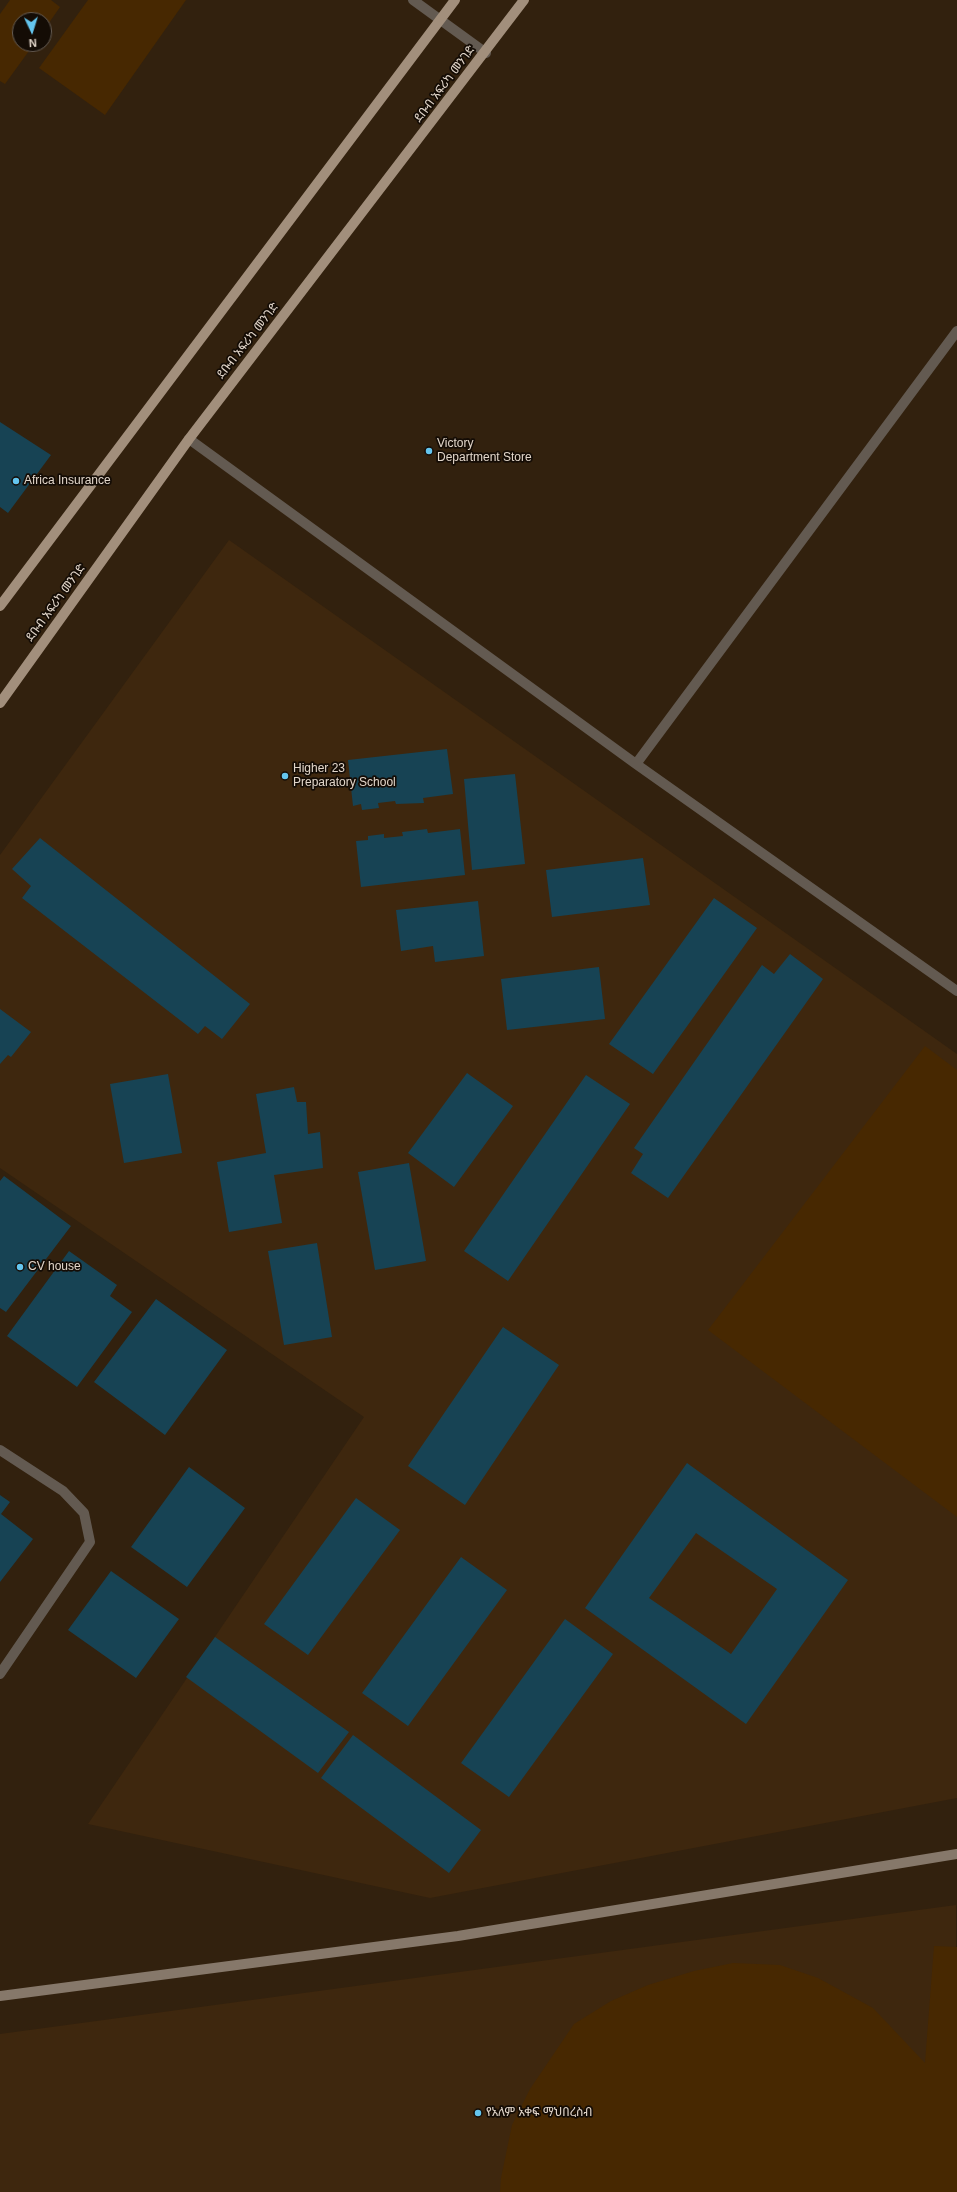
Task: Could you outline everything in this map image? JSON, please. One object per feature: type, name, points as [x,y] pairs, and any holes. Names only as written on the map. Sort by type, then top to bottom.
[{"type":"main road","points":[[0,606],[441,21],[455,0]]},
{"type":"main road","name":"ደቡብ አፍሪካ መንገድ","points":[[0,703],[189,439],[486,53],[524,0]]},
{"type":"street","points":[[413,0],[486,53]]},
{"type":"street","points":[[636,764],[957,331]]},
{"type":"street","points":[[189,439],[636,764],[957,991]]},
{"type":"street","points":[[0,1450],[63,1491],[84,1513],[90,1542],[0,1674]]},
{"type":"street","points":[[0,1996],[458,1936],[957,1854]]},
{"type":"shaded area","points":[[10,0],[51,0],[60,7],[52,18],[52,12],[12,12],[12,52],[28,52],[5,84],[0,81],[0,14]]},
{"type":"shaded area","points":[[88,0],[186,0],[105,115],[39,68]]},
{"type":"shaded area","points":[[229,540],[957,1054],[957,1798],[430,1898],[88,1824],[364,1417],[0,1168],[0,855]]},
{"type":"shaded area","points":[[925,1046],[957,1070],[957,1517],[708,1330]]},
{"type":"shaded area","name":"የአለም አቀፍ ማህበረስብ","points":[[956,1905],[957,2192],[0,2192],[0,2034]]},
{"type":"shaded area","points":[[934,1946],[957,1947],[957,2192],[500,2192],[501,2178],[512,2125],[530,2089],[574,2024],[611,2001],[648,1985],[694,1971],[733,1963],[780,1965],[818,1978],[873,2008],[925,2063]]},
{"type":"building","name":"Africa Insurance","points":[[0,422],[51,455],[8,513],[0,507]]},
{"type":"building","points":[[447,749],[453,794],[423,798],[424,803],[396,804],[395,801],[378,803],[379,808],[362,810],[361,804],[353,806],[348,760]]},
{"type":"building","points":[[515,774],[525,864],[472,870],[464,779]]},
{"type":"building","points":[[427,829],[428,833],[460,829],[465,875],[361,887],[356,841],[368,840],[368,836],[384,834],[384,838],[403,836],[402,832]]},
{"type":"building","points":[[40,838],[250,1004],[222,1039],[205,1026],[198,1034],[22,898],[31,886],[12,869]]},
{"type":"building","points":[[643,858],[650,905],[552,917],[546,870]]},
{"type":"building","points":[[714,898],[757,928],[653,1074],[609,1044]]},
{"type":"building","points":[[478,901],[484,956],[435,962],[433,946],[401,951],[396,910]]},
{"type":"building","points":[[790,954],[823,979],[668,1198],[631,1173],[643,1154],[634,1148],[762,965],[774,974]]},
{"type":"building","points":[[599,967],[605,1019],[507,1030],[501,979]]},
{"type":"building","points":[[0,1009],[31,1032],[11,1057],[8,1055],[0,1064]]},
{"type":"building","points":[[467,1073],[513,1106],[454,1187],[408,1153]]},
{"type":"building","points":[[168,1074],[182,1153],[124,1163],[110,1084]]},
{"type":"building","points":[[586,1075],[630,1104],[508,1281],[464,1251]]},
{"type":"building","points":[[294,1087],[297,1102],[306,1102],[308,1134],[320,1132],[323,1168],[274,1175],[282,1223],[229,1232],[217,1162],[266,1153],[256,1094]]},
{"type":"building","points":[[409,1163],[426,1261],[375,1270],[358,1172]]},
{"type":"building","name":"CV house","points":[[4,1176],[71,1226],[6,1312],[0,1308],[0,1181]]},
{"type":"building","points":[[317,1243],[332,1337],[284,1345],[268,1251]]},
{"type":"building","points":[[69,1251],[117,1285],[110,1296],[132,1312],[77,1387],[7,1336]]},
{"type":"building","points":[[156,1299],[227,1350],[165,1435],[94,1382]]},
{"type":"building","points":[[503,1327],[559,1365],[465,1505],[408,1466]]},
{"type":"building","points":[[687,1463],[848,1580],[746,1724],[585,1608]],"holes":[[[696,1533],[777,1589],[731,1654],[649,1598]]]},
{"type":"building","points":[[189,1467],[245,1508],[187,1587],[131,1547]]},
{"type":"building","points":[[0,1495],[10,1502],[1,1514],[33,1539],[0,1582]]},
{"type":"building","points":[[356,1498],[400,1530],[308,1655],[264,1624]]},
{"type":"building","points":[[461,1557],[507,1590],[408,1726],[362,1693]]},
{"type":"building","points":[[111,1571],[179,1619],[136,1678],[68,1630]]},
{"type":"building","points":[[565,1619],[613,1654],[509,1797],[461,1763]]},
{"type":"building","points":[[215,1637],[349,1732],[318,1773],[186,1677]]},
{"type":"building","points":[[353,1735],[481,1830],[449,1873],[321,1778]]},
{"type":"place","name":"Victory Department Store","points":[[429,451]]},
{"type":"place","name":"Africa Insurance","points":[[16,481]]},
{"type":"place","name":"Higher 23 Preparatory School","points":[[285,776]]},
{"type":"place","name":"CV house","points":[[20,1267]]},
{"type":"place","name":"የአለም አቀፍ ማህበረስብ","points":[[478,2113]]}]
